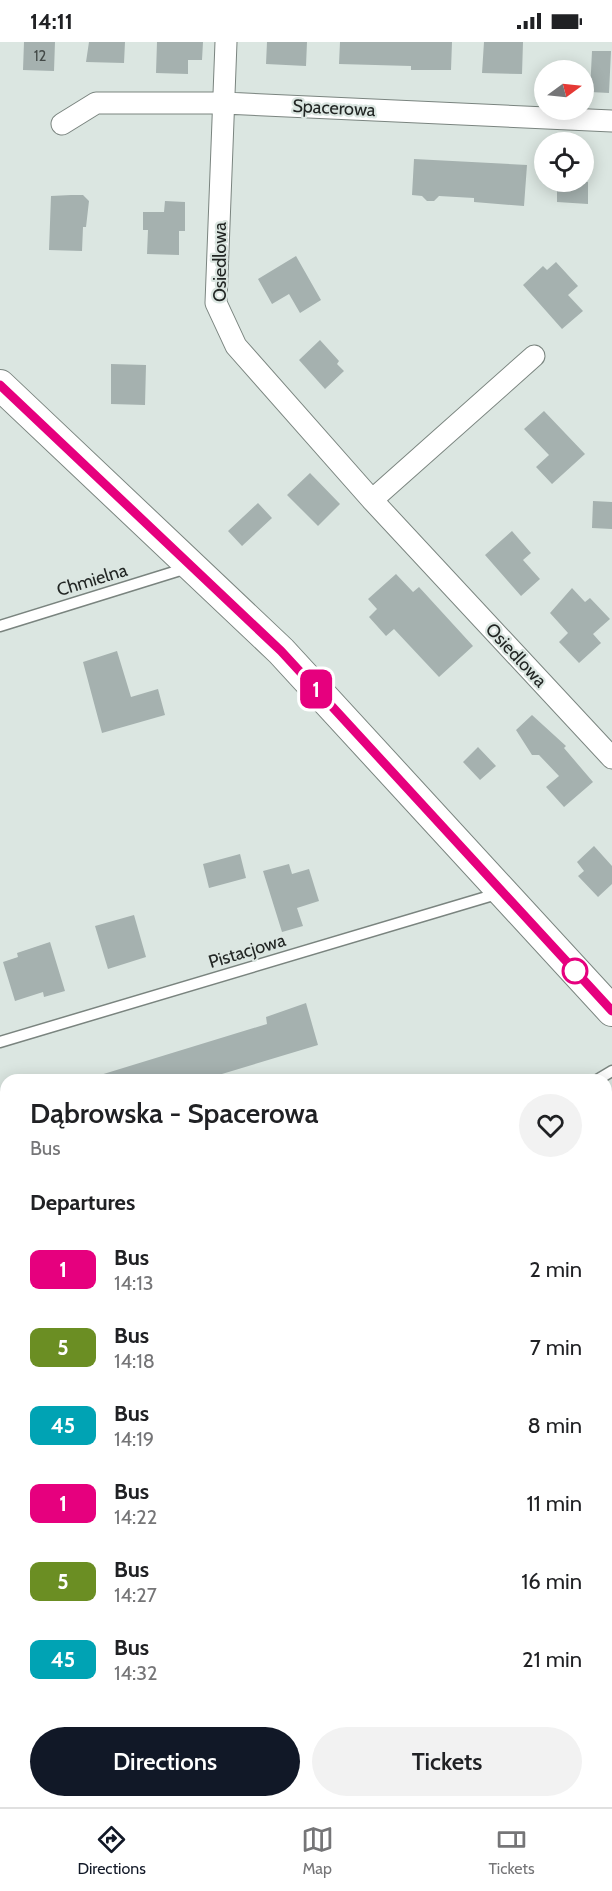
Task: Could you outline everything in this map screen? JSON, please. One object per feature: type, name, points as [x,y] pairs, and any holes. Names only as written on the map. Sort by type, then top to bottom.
[{"type":"street","name":"Osiedlowa","points":[[226,42],[216,303],[236,346],[372,500],[612,758]]},
{"type":"street","name":"Spacerowa","points":[[62,124],[96,103],[224,103],[612,121]]},
{"type":"street","points":[[372,500],[534,356]]},
{"type":"street","points":[[0,385],[281,651],[612,1011]]},
{"type":"lane","name":"Chmielna","points":[[0,626],[193,566]]},
{"type":"lane","name":"Pistacjowa","points":[[0,1042],[504,892]]},
{"type":"building","points":[[24,42],[55,42],[54,71],[23,70]]},
{"type":"building","points":[[89,42],[125,42],[124,63],[86,62]]},
{"type":"building","points":[[157,42],[203,42],[202,60],[188,60],[188,74],[156,73]]},
{"type":"building","points":[[267,42],[307,42],[306,66],[266,64]]},
{"type":"building","points":[[340,42],[452,42],[451,70],[411,70],[411,66],[339,64]]},
{"type":"building","points":[[484,42],[523,42],[522,74],[482,73]]},
{"type":"building","points":[[592,51],[611,51],[609,93],[594,92],[594,60],[592,60]]},
{"type":"building","points":[[414,159],[527,165],[524,206],[474,202],[474,198],[439,196],[434,201],[427,201],[422,196],[412,195]]},
{"type":"building","points":[[557,192],[588,192],[588,204],[557,202]]},
{"type":"building","points":[[83,195],[89,201],[86,227],[83,227],[82,251],[49,250],[51,196]]},
{"type":"building","points":[[165,201],[185,202],[185,231],[179,231],[179,255],[147,254],[148,230],[143,230],[143,212],[164,212]]},
{"type":"building","points":[[296,256],[321,300],[300,313],[289,294],[272,304],[258,279]]},
{"type":"building","points":[[556,262],[578,286],[568,295],[583,311],[562,329],[523,285],[543,266],[547,270]]},
{"type":"building","points":[[320,340],[339,361],[337,364],[344,371],[325,389],[299,360]]},
{"type":"building","points":[[111,364],[146,365],[145,405],[111,404]]},
{"type":"building","points":[[544,411],[585,454],[552,484],[536,467],[549,455],[524,429]]},
{"type":"building","points":[[310,473],[340,504],[318,526],[287,495]]},
{"type":"building","points":[[593,501],[612,502],[612,529],[592,528]]},
{"type":"building","points":[[258,503],[272,518],[242,546],[228,531]]},
{"type":"building","points":[[512,531],[531,553],[523,560],[540,579],[521,596],[485,555]]},
{"type":"building","points":[[396,574],[413,592],[419,587],[473,646],[439,677],[394,629],[386,636],[369,617],[377,609],[368,599]]},
{"type":"building","points":[[572,588],[585,602],[590,598],[610,619],[593,634],[601,643],[579,663],[559,642],[568,633],[550,613]]},
{"type":"building","points":[[117,651],[131,697],[158,689],[165,715],[102,733],[83,662]]},
{"type":"building","points":[[532,715],[566,746],[564,748],[593,782],[564,807],[546,787],[559,776],[539,755],[532,755],[516,730]]},
{"type":"building","points":[[478,747],[496,766],[480,780],[463,762]]},
{"type":"building","points":[[594,846],[612,866],[612,884],[598,897],[578,876],[584,871],[577,862]]},
{"type":"building","points":[[240,854],[246,878],[209,888],[203,864]]},
{"type":"building","points":[[289,864],[292,874],[309,869],[319,901],[297,908],[303,926],[282,932],[263,871]]},
{"type":"building","points":[[134,915],[146,957],[108,969],[95,926]]},
{"type":"building","points":[[50,942],[65,991],[44,997],[43,992],[15,1001],[3,962],[18,957],[17,953]]},
{"type":"building","points":[[306,1003],[318,1045],[222,1074],[104,1074],[267,1024],[266,1017]]},
{"type":"bus line","name":"1","points":[[0,385],[281,651],[612,1011]]}]
